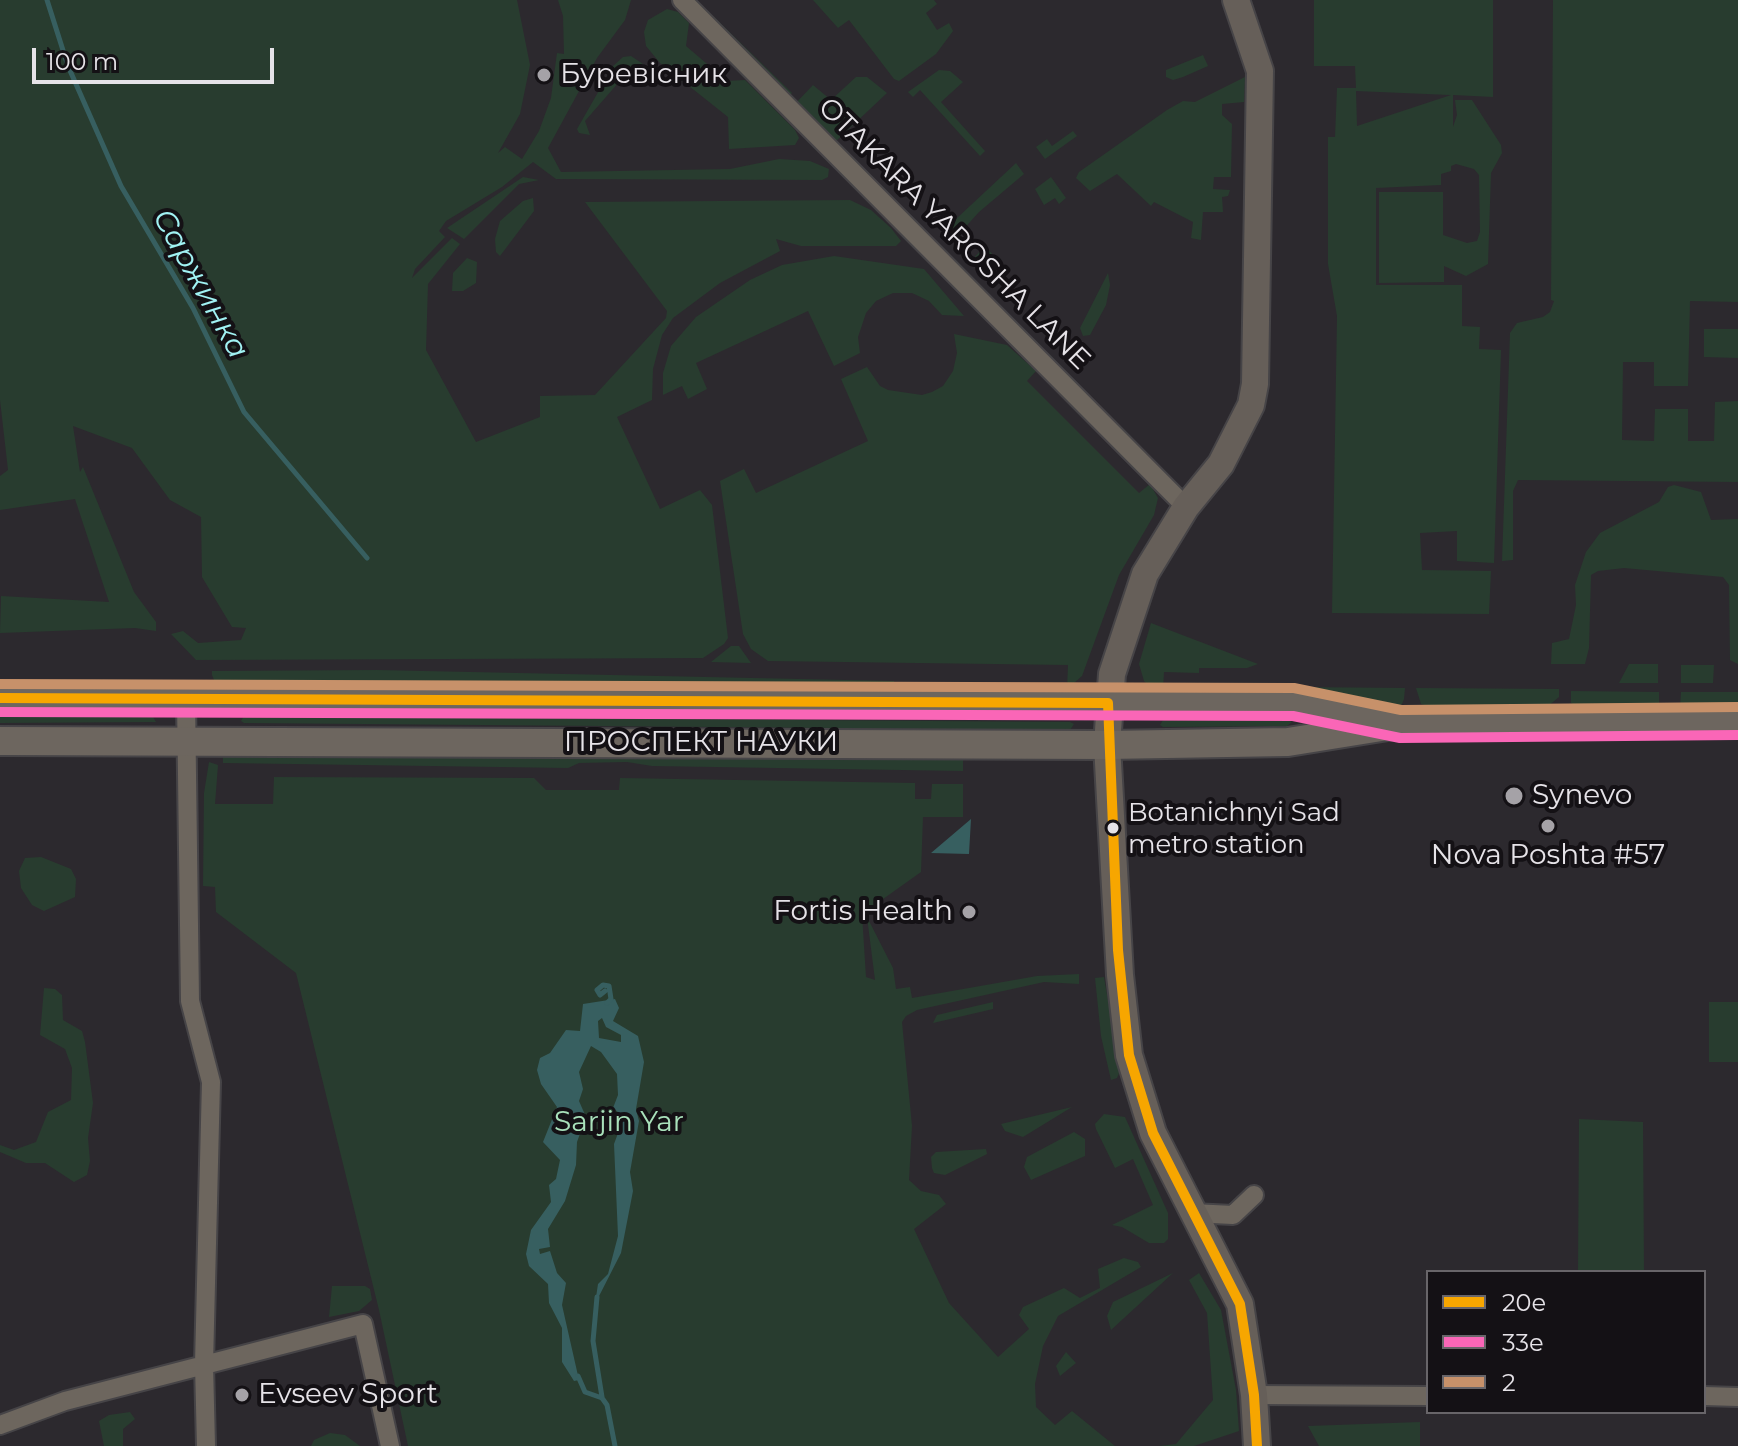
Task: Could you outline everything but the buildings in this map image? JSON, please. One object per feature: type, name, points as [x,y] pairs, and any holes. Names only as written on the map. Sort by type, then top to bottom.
[{"type":"main road","name":"ПРОСПЕКТ НАУКИ","points":[[0,698],[1294,702],[1400,724]]},
{"type":"main road","name":"ПРОСПЕКТ НАУКИ","points":[[0,741],[1107,745],[1288,742],[1400,724],[1738,721]]},
{"type":"street","name":"OTAKARA YAROSHA LANE","points":[[682,0],[1186,507]]},
{"type":"street","points":[[1236,0],[1260,71],[1257,371],[1251,405],[1221,464],[1186,507],[1145,574],[1118,651],[1108,703],[1107,745],[1120,975],[1129,1055],[1153,1133],[1240,1304],[1254,1395],[1257,1446]]},
{"type":"street","points":[[186,699],[190,1001],[211,1082],[204,1364],[206,1446]]},
{"type":"street","points":[[1192,1213],[1233,1215],[1254,1195]]},
{"type":"street","points":[[0,1425],[65,1401],[363,1324],[390,1446]]},
{"type":"street","points":[[1254,1395],[1426,1396]]},
{"type":"street","points":[[1706,1396],[1738,1397]]},
{"type":"green space","points":[[0,0],[517,0],[530,65],[520,114],[498,153],[505,147],[522,159],[539,131],[551,98],[557,53],[564,54],[563,16],[558,0],[631,0],[625,20],[597,58],[548,148],[561,172],[730,169],[779,159],[810,161],[829,169],[828,177],[822,180],[556,179],[533,162],[502,187],[446,221],[439,231],[445,237],[415,269],[412,278],[452,238],[460,244],[428,284],[426,350],[476,442],[540,417],[540,396],[595,395],[666,318],[667,311],[585,202],[850,200],[871,210],[891,228],[901,241],[896,246],[801,246],[776,239],[780,251],[720,283],[673,318],[662,335],[653,369],[652,400],[617,417],[660,509],[700,490],[712,505],[728,638],[724,644],[703,658],[196,660],[171,634],[183,631],[198,643],[241,640],[246,628],[232,627],[202,577],[201,517],[170,500],[132,448],[73,426],[80,472],[83,467],[134,592],[156,622],[156,631],[135,628],[0,633],[1,596],[109,602],[75,499],[0,510],[0,476],[8,470],[0,400]]},
{"type":"green space","points":[[813,0],[934,0],[937,4],[926,13],[937,30],[949,23],[953,31],[936,54],[899,81],[894,79],[849,20],[838,28]]},
{"type":"green space","points":[[1314,0],[1493,0],[1493,97],[1453,95],[1453,127],[1457,115],[1455,100],[1472,100],[1501,145],[1502,153],[1491,173],[1488,264],[1466,276],[1444,266],[1444,282],[1379,283],[1379,192],[1443,192],[1443,235],[1467,243],[1477,241],[1480,232],[1479,175],[1474,169],[1456,164],[1451,166],[1451,171],[1441,174],[1441,185],[1376,188],[1376,285],[1462,285],[1462,326],[1480,327],[1479,349],[1501,350],[1494,563],[1457,561],[1457,531],[1420,533],[1422,570],[1491,571],[1489,614],[1332,613],[1337,316],[1328,264],[1328,137],[1335,137],[1337,88],[1356,88],[1355,66],[1314,66]],"holes":[[[1356,91],[1451,95],[1357,126]]]},
{"type":"green space","points":[[1553,0],[1738,0],[1738,302],[1690,301],[1688,386],[1654,386],[1654,362],[1623,362],[1622,440],[1654,441],[1655,409],[1688,409],[1688,441],[1714,441],[1715,402],[1738,401],[1738,482],[1518,480],[1513,491],[1513,560],[1502,561],[1510,333],[1517,323],[1543,317],[1550,312],[1554,301],[1551,300]]},
{"type":"green space","points":[[667,9],[678,12],[689,23],[686,46],[727,81],[745,80],[795,130],[799,138],[795,145],[729,149],[728,117],[660,63],[646,46],[644,32],[648,20]]},
{"type":"green space","points":[[708,11],[792,93],[786,99],[705,14]]},
{"type":"green space","points":[[1203,55],[1208,66],[1173,80],[1166,77],[1166,70]]},
{"type":"green space","points":[[631,56],[646,66],[642,82],[619,82],[585,121],[590,135],[579,133],[577,129],[613,66],[623,57]]},
{"type":"green space","points":[[939,70],[950,71],[963,82],[941,102],[985,151],[980,156],[920,90],[913,97],[908,92]]},
{"type":"green space","points":[[856,77],[867,77],[887,93],[834,143],[794,105],[813,85],[831,100]]},
{"type":"green space","points":[[1245,77],[1244,102],[1222,104],[1222,115],[1232,124],[1231,177],[1214,177],[1213,189],[1230,190],[1228,196],[1222,197],[1223,212],[1203,212],[1201,240],[1191,238],[1193,222],[1154,202],[1151,206],[1117,174],[1090,191],[1076,178],[1079,172],[1167,110],[1183,101],[1195,102]]},
{"type":"green space","points":[[1073,131],[1077,136],[1045,159],[1036,147],[1047,139],[1052,146]]},
{"type":"green space","points":[[1016,163],[1024,174],[979,212],[951,243],[941,233]]},
{"type":"green space","points":[[523,177],[539,180],[519,184],[464,239],[447,228]]},
{"type":"green space","points":[[1051,177],[1066,198],[1059,204],[1055,198],[1044,205],[1035,189]]},
{"type":"green space","points":[[533,198],[534,211],[500,256],[496,252],[495,239],[500,221],[523,201]]},
{"type":"green space","points":[[985,246],[993,255],[983,264],[994,274],[988,280],[970,262]]},
{"type":"green space","points":[[834,256],[924,269],[964,316],[942,315],[929,301],[912,293],[893,293],[876,301],[866,313],[858,337],[860,353],[834,366],[808,311],[696,363],[707,389],[688,399],[682,386],[663,395],[663,373],[671,346],[696,317],[750,280],[782,265]]},
{"type":"green space","points":[[467,258],[477,262],[476,283],[463,291],[452,291],[453,273]]},
{"type":"green space","points":[[1108,273],[1110,285],[1106,305],[1090,335],[1083,336],[1080,328]]},
{"type":"green space","points":[[1704,329],[1738,329],[1738,358],[1704,357]]},
{"type":"green space","points":[[954,334],[1007,345],[1036,371],[1027,381],[1139,493],[1150,484],[1158,498],[1154,515],[1119,575],[1082,676],[1067,689],[1068,665],[768,661],[751,649],[743,634],[720,481],[744,469],[756,493],[868,441],[841,379],[867,367],[880,386],[888,390],[922,395],[932,392],[943,386],[953,371],[957,353]]},
{"type":"green space","points":[[1674,485],[1701,492],[1711,520],[1738,519],[1738,664],[1730,660],[1729,585],[1723,577],[1624,568],[1598,571],[1591,575],[1589,648],[1585,664],[1551,664],[1552,643],[1569,639],[1576,605],[1575,585],[1586,552],[1600,533],[1659,502],[1668,487]]},
{"type":"green space","points":[[1151,623],[1258,664],[1247,668],[1199,668],[1199,673],[1164,672],[1163,690],[1151,688],[1144,681],[1139,664]]},
{"type":"green space","points":[[731,646],[739,646],[751,663],[711,662]]},
{"type":"green space","points":[[1629,664],[1658,664],[1658,683],[1619,683]]},
{"type":"green space","points":[[1681,665],[1714,665],[1713,683],[1681,683]]},
{"type":"green space","points":[[377,670],[894,681],[894,694],[232,684],[214,680],[212,675],[212,671]]},
{"type":"green space","points":[[1296,687],[1405,688],[1402,704],[1389,709],[1296,696]]},
{"type":"green space","points":[[1416,688],[1559,689],[1559,697],[1547,707],[1432,707],[1421,704]]},
{"type":"green space","points":[[1571,691],[1659,692],[1659,707],[1580,708],[1571,703]]},
{"type":"green space","points":[[1681,692],[1738,692],[1738,709],[1680,709]]},
{"type":"green space","points":[[0,716],[153,717],[156,722],[0,723]]},
{"type":"green space","points":[[244,716],[1074,724],[1070,730],[244,723],[241,721]]},
{"type":"green space","points":[[1163,720],[1292,722],[1287,726],[1163,727],[1160,725]]},
{"type":"green space","points":[[223,753],[963,758],[963,771],[652,766],[627,762],[579,763],[568,768],[223,763]]},
{"type":"green space","name":"Sarjin Yar","points":[[209,762],[218,765],[215,804],[273,804],[274,777],[534,778],[546,790],[619,790],[620,778],[915,783],[915,799],[931,799],[932,784],[963,784],[963,817],[923,817],[921,872],[862,914],[866,977],[875,980],[867,917],[893,968],[896,989],[910,987],[912,998],[1037,976],[1079,974],[1079,984],[1044,982],[917,1010],[906,1016],[902,1022],[912,1126],[909,1180],[921,1191],[939,1195],[946,1204],[914,1229],[949,1303],[998,1357],[1029,1329],[1019,1315],[1023,1307],[1064,1288],[1080,1298],[1100,1288],[1098,1269],[1124,1258],[1138,1262],[1141,1267],[1058,1316],[1043,1346],[1035,1384],[1036,1407],[1055,1425],[1072,1411],[1115,1446],[408,1446],[379,1310],[296,973],[216,912],[215,887],[203,886],[204,793]]},
{"type":"green space","points":[[41,857],[71,869],[76,879],[75,897],[44,911],[32,905],[21,888],[19,871],[25,858]]},
{"type":"green space","points":[[1104,977],[1120,1071],[1117,1078],[1111,1080],[1101,1036],[1095,978]]},
{"type":"green space","points":[[44,988],[55,989],[62,995],[63,1020],[82,1031],[85,1042],[93,1103],[88,1138],[90,1161],[87,1175],[74,1182],[45,1163],[26,1163],[0,1152],[0,1145],[14,1150],[36,1142],[48,1112],[71,1100],[72,1068],[65,1049],[40,1035]]},
{"type":"green space","points":[[993,1002],[993,1009],[933,1023],[937,1015]]},
{"type":"green space","points":[[1709,1002],[1738,1002],[1738,1062],[1709,1062]]},
{"type":"green space","points":[[1072,1107],[1023,1137],[1005,1131],[1001,1124]]},
{"type":"green space","points":[[1104,1114],[1125,1117],[1168,1213],[1168,1239],[1164,1243],[1149,1243],[1122,1227],[1112,1225],[1153,1205],[1133,1159],[1115,1168],[1096,1129],[1095,1124]]},
{"type":"green space","points":[[1579,1119],[1643,1122],[1644,1270],[1578,1270]]},
{"type":"green space","points":[[1074,1132],[1085,1139],[1085,1156],[1031,1180],[1024,1167],[1027,1157]]},
{"type":"green space","points":[[986,1149],[987,1154],[945,1175],[934,1173],[931,1157],[936,1152]]},
{"type":"green space","points":[[1173,1273],[1111,1330],[1107,1316],[1113,1302]]},
{"type":"green space","points":[[1199,1273],[1221,1310],[1236,1390],[1239,1431],[1194,1446],[1159,1446],[1176,1444],[1213,1400],[1207,1313],[1189,1280]]},
{"type":"green space","points":[[332,1286],[365,1286],[370,1289],[372,1300],[359,1311],[329,1317]]},
{"type":"green space","points":[[1066,1352],[1076,1363],[1060,1376],[1056,1366]]},
{"type":"green space","points":[[130,1412],[135,1419],[123,1429],[123,1446],[104,1446],[99,1421],[109,1415]]},
{"type":"green space","points":[[1420,1422],[1420,1446],[1319,1446],[1308,1426]]},
{"type":"green space","points":[[330,1433],[345,1435],[360,1446],[311,1446],[314,1440]]},
{"type":"water","points":[[971,819],[969,854],[931,853]]},
{"type":"water","points":[[615,999],[619,1008],[613,1021],[638,1036],[644,1062],[636,1109],[639,1121],[630,1172],[633,1191],[621,1253],[595,1304],[598,1284],[608,1274],[618,1236],[614,1144],[624,1117],[613,1108],[618,1095],[617,1074],[601,1052],[591,1046],[579,1072],[583,1089],[579,1101],[586,1117],[577,1142],[576,1165],[565,1201],[548,1229],[550,1247],[539,1249],[540,1254],[550,1251],[557,1273],[566,1283],[562,1305],[579,1380],[574,1381],[562,1362],[562,1328],[549,1303],[548,1284],[529,1266],[526,1254],[531,1230],[551,1202],[549,1185],[556,1179],[560,1160],[543,1142],[557,1107],[541,1084],[537,1070],[540,1058],[550,1053],[566,1030],[580,1031],[583,1004]],"holes":[[[602,1018],[606,1027],[621,1035],[621,1042],[599,1038],[598,1021]]]},
{"type":"waterway","name":"Саржинка","points":[[47,0],[68,66],[121,186],[193,308],[244,412],[367,558]]},
{"type":"waterway","name":"Саржинка","points":[[605,991],[600,995],[597,990],[603,985],[609,986],[611,999],[607,1003]]},
{"type":"waterway","name":"Саржинка","points":[[597,1297],[593,1341],[602,1397]]},
{"type":"waterway","name":"Саржинка","points":[[578,1376],[585,1392],[602,1398],[607,1405],[615,1446]]},
{"type":"transit line","name":"2","points":[[0,684],[1294,688],[1401,710],[1738,707]]},
{"type":"transit line","name":"20е","points":[[0,698],[1108,703]]},
{"type":"transit line","name":"20е","points":[[1108,703],[1118,950],[1129,1055],[1153,1133],[1240,1304],[1254,1395],[1257,1446]]},
{"type":"transit line","name":"33е","points":[[0,712],[1293,716],[1400,738],[1738,735]]},
{"type":"place","name":"Буревісник","points":[[544,75]]},
{"type":"place","name":"Synevo","points":[[1514,796]]},
{"type":"place","name":"Nova Poshta #57","points":[[1548,826]]},
{"type":"place","name":"Botanichnyi Sad metro station","points":[[1113,828]]},
{"type":"place","name":"Fortis Health","points":[[969,912]]},
{"type":"place","name":"Evseev Sport","points":[[242,1395]]}]
